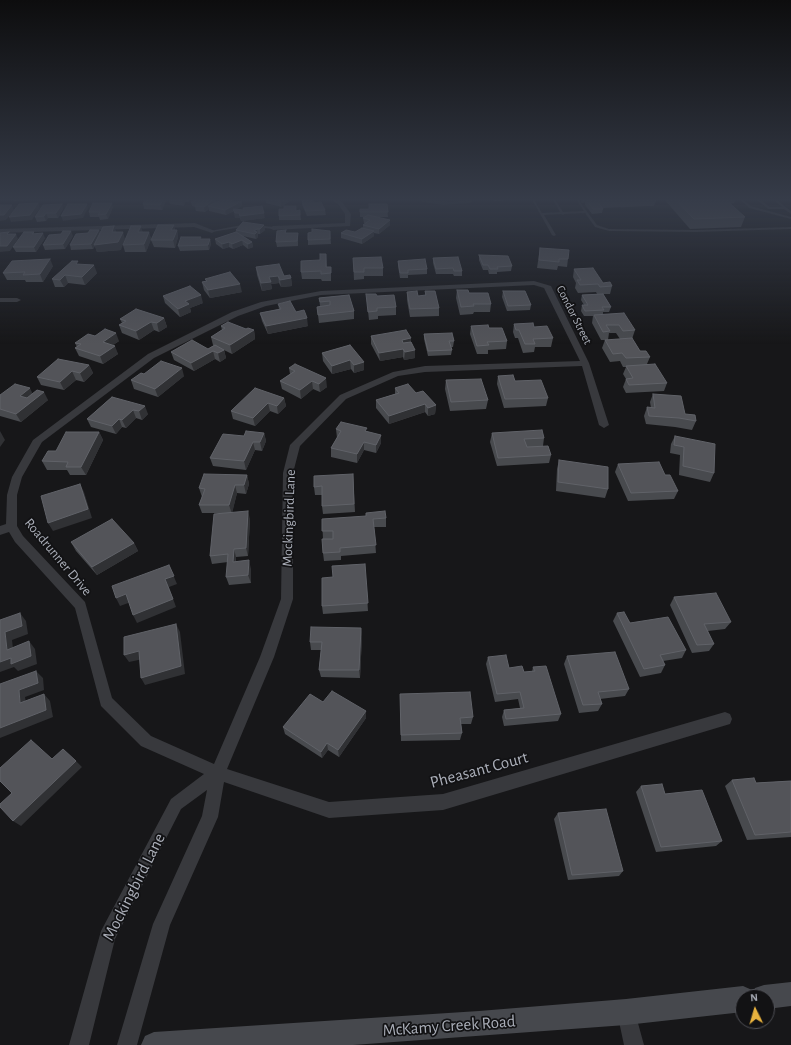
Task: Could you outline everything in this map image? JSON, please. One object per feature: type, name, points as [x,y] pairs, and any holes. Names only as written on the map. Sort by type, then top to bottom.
[{"type":"street","name":"Condor Street","points":[[235,314],[264,304],[321,293],[534,283],[547,286],[585,363],[604,424]]},
{"type":"street","points":[[0,300],[17,300]]},
{"type":"street","name":"Roadrunner Drive","points":[[218,773],[146,740],[106,701],[81,606],[19,539],[11,526],[12,496],[17,477],[38,440],[151,356],[235,314]]},
{"type":"street","name":"Mockingbird Lane","points":[[127,1045],[162,924],[210,817],[218,773],[267,657],[288,599],[288,473],[296,446],[343,397],[396,374],[425,369],[585,363]]},
{"type":"street","points":[[0,531],[11,526]]},
{"type":"street","name":"Pheasant Court","points":[[218,773],[329,810],[443,802],[725,719]]},
{"type":"street","name":"Mockingbird Lane","points":[[79,1045],[107,937],[176,804],[218,773]]},
{"type":"street","points":[[775,996],[791,994]]},
{"type":"street","name":"McKamy Creek Road","points":[[154,1045],[479,1024],[626,1012],[735,1000]]},
{"type":"street","points":[[626,1012],[634,1045]]},
{"type":"building","points":[[540,248],[569,250],[568,259],[559,259],[559,262],[539,260]]},
{"type":"building","points":[[320,254],[326,254],[326,267],[331,267],[331,273],[321,274],[321,271],[301,272],[301,261],[320,260]]},
{"type":"building","points":[[479,255],[508,256],[512,266],[490,269],[488,265],[483,265]]},
{"type":"building","points":[[381,257],[383,268],[364,268],[364,272],[354,272],[353,258]]},
{"type":"building","points":[[458,257],[462,271],[454,271],[453,268],[436,269],[433,258]]},
{"type":"building","points":[[50,259],[40,274],[23,275],[25,272],[3,273],[12,261]]},
{"type":"building","points":[[425,259],[427,269],[408,270],[408,273],[400,273],[398,261]]},
{"type":"building","points":[[72,261],[78,261],[76,264],[94,265],[82,277],[65,275],[60,280],[52,279]]},
{"type":"building","points":[[279,264],[284,276],[290,275],[291,278],[280,280],[278,276],[269,277],[271,282],[261,283],[256,267]]},
{"type":"building","points":[[593,268],[603,283],[610,282],[612,286],[600,287],[598,284],[580,285],[577,280],[581,280],[574,269]]},
{"type":"building","points":[[230,272],[240,284],[208,290],[202,282],[207,281],[205,279]]},
{"type":"building","points":[[190,286],[201,295],[185,301],[189,304],[178,309],[163,296]]},
{"type":"building","points":[[457,290],[468,290],[469,293],[488,293],[491,304],[473,304],[474,306],[461,307]]},
{"type":"building","points":[[417,291],[418,296],[426,295],[425,291],[435,291],[439,308],[410,309],[407,292]]},
{"type":"building","points":[[503,291],[525,291],[531,305],[508,306]]},
{"type":"building","points":[[366,294],[376,294],[377,296],[394,295],[396,307],[377,308],[377,311],[368,312]]},
{"type":"building","points":[[603,294],[611,307],[602,307],[604,310],[585,311],[582,305],[588,305],[582,295]]},
{"type":"building","points":[[349,295],[354,311],[318,315],[317,307],[330,305],[330,301],[320,302],[319,298]]},
{"type":"building","points":[[290,301],[296,312],[304,310],[307,318],[266,326],[260,313],[281,309],[278,304]]},
{"type":"building","points":[[136,309],[164,318],[157,323],[151,322],[136,331],[119,325],[126,321],[120,319]]},
{"type":"building","points":[[624,313],[635,330],[623,331],[619,325],[606,325],[610,331],[603,332],[594,315]]},
{"type":"building","points":[[228,322],[246,329],[248,328],[254,330],[230,345],[211,337],[225,328],[221,326]]},
{"type":"building","points":[[533,323],[534,327],[547,326],[553,338],[533,339],[535,344],[525,344],[519,330],[516,330],[514,324]]},
{"type":"building","points":[[488,325],[489,328],[502,328],[507,341],[487,342],[489,345],[477,346],[471,326]]},
{"type":"building","points":[[105,329],[116,333],[103,342],[115,346],[100,356],[75,348],[81,344],[75,343],[88,334],[95,336]]},
{"type":"building","points":[[406,330],[411,338],[402,340],[403,343],[411,342],[415,350],[405,352],[403,349],[379,353],[371,336]]},
{"type":"building","points":[[452,333],[454,341],[449,341],[452,350],[428,351],[424,334]]},
{"type":"building","points":[[632,338],[640,351],[646,351],[650,357],[626,358],[622,353],[613,354],[605,340]]},
{"type":"building","points":[[192,340],[208,349],[215,345],[224,350],[218,353],[213,351],[191,363],[171,352]]},
{"type":"building","points":[[350,345],[364,362],[354,365],[350,360],[332,366],[322,353]]},
{"type":"building","points":[[58,359],[89,365],[80,373],[72,371],[60,382],[37,377]]},
{"type":"building","points":[[161,361],[182,368],[155,389],[131,380],[141,373],[144,374]]},
{"type":"building","points":[[295,364],[326,378],[319,384],[312,381],[300,390],[280,381],[295,371],[289,368]]},
{"type":"building","points":[[655,364],[667,383],[629,385],[626,379],[633,378],[626,366]]},
{"type":"building","points":[[513,375],[515,381],[541,380],[548,398],[505,399],[498,376]]},
{"type":"building","points":[[481,379],[488,400],[451,402],[446,380]]},
{"type":"building","points":[[15,384],[30,388],[20,396],[27,398],[37,390],[44,392],[16,414],[0,409],[0,395]]},
{"type":"building","points":[[408,384],[416,393],[423,391],[436,405],[428,408],[425,404],[389,416],[376,400],[399,393],[395,388]]},
{"type":"building","points":[[255,388],[284,398],[277,406],[268,403],[253,418],[231,411]]},
{"type":"building","points":[[653,394],[681,396],[685,414],[695,415],[696,421],[649,416],[647,407],[655,408]]},
{"type":"building","points":[[112,397],[145,406],[139,411],[133,410],[122,420],[119,419],[112,426],[87,419]]},
{"type":"building","points":[[341,422],[367,428],[365,431],[381,435],[376,445],[364,442],[357,454],[331,448],[341,431],[336,429]]},
{"type":"building","points":[[542,430],[544,438],[524,439],[527,447],[548,446],[551,455],[498,458],[492,433]]},
{"type":"building","points":[[246,431],[264,433],[260,442],[253,442],[244,461],[210,458],[223,434],[244,436]]},
{"type":"building","points":[[66,432],[99,432],[81,467],[66,467],[68,462],[42,461],[48,451],[56,451]]},
{"type":"building","points":[[675,436],[715,444],[714,473],[683,466],[684,447],[674,445]]},
{"type":"building","points":[[559,460],[608,467],[608,489],[558,482]]},
{"type":"building","points":[[659,462],[665,475],[670,475],[678,491],[631,493],[618,464]]},
{"type":"building","points":[[204,474],[247,475],[244,485],[235,485],[229,505],[199,505],[205,489],[199,488]]},
{"type":"building","points":[[353,474],[354,504],[322,506],[322,486],[314,487],[314,476]]},
{"type":"building","points":[[80,484],[88,509],[48,523],[41,496]]},
{"type":"building","points":[[248,511],[246,548],[234,549],[233,562],[249,560],[248,575],[226,577],[228,554],[210,556],[214,514]]},
{"type":"building","points":[[385,511],[386,518],[373,519],[376,545],[340,548],[340,552],[323,553],[322,539],[333,539],[333,531],[322,531],[322,519],[366,516],[366,513]]},
{"type":"building","points":[[112,519],[134,543],[92,567],[71,542]]},
{"type":"building","points":[[365,564],[368,603],[322,606],[322,578],[333,577],[332,566]]},
{"type":"building","points":[[169,565],[174,576],[165,579],[173,599],[133,615],[126,594],[116,598],[112,586]]},
{"type":"building","points":[[716,593],[731,622],[704,624],[714,644],[697,645],[674,597]]},
{"type":"building","points":[[624,612],[630,623],[668,617],[686,650],[660,655],[665,665],[644,669],[617,613]]},
{"type":"building","points":[[20,613],[22,626],[5,632],[7,650],[29,641],[31,656],[11,664],[11,658],[0,662],[0,620]]},
{"type":"building","points":[[176,624],[181,666],[141,678],[139,651],[124,655],[124,637]]},
{"type":"building","points":[[311,627],[361,628],[359,670],[319,670],[322,642],[310,642]]},
{"type":"building","points":[[615,652],[629,689],[598,692],[602,704],[583,705],[567,656]]},
{"type":"building","points":[[506,655],[509,668],[522,666],[524,672],[535,671],[533,667],[546,666],[561,714],[506,719],[504,710],[524,708],[520,692],[497,694],[488,657]]},
{"type":"building","points":[[36,671],[38,683],[19,690],[20,703],[44,694],[46,710],[0,728],[0,684]]},
{"type":"building","points":[[332,691],[366,711],[338,750],[327,743],[321,752],[283,727],[310,694],[323,702]]},
{"type":"building","points":[[470,692],[473,717],[460,718],[462,733],[401,735],[400,694]]},
{"type":"building","points":[[31,740],[52,759],[63,749],[76,761],[13,821],[0,807],[0,804],[12,793],[0,781],[0,768]]},
{"type":"building","points":[[754,778],[756,783],[791,781],[791,832],[755,835],[732,780]]},
{"type":"building","points":[[662,784],[665,794],[702,790],[722,841],[661,847],[641,786]]},
{"type":"building","points":[[606,809],[623,871],[572,875],[558,813]]}]
